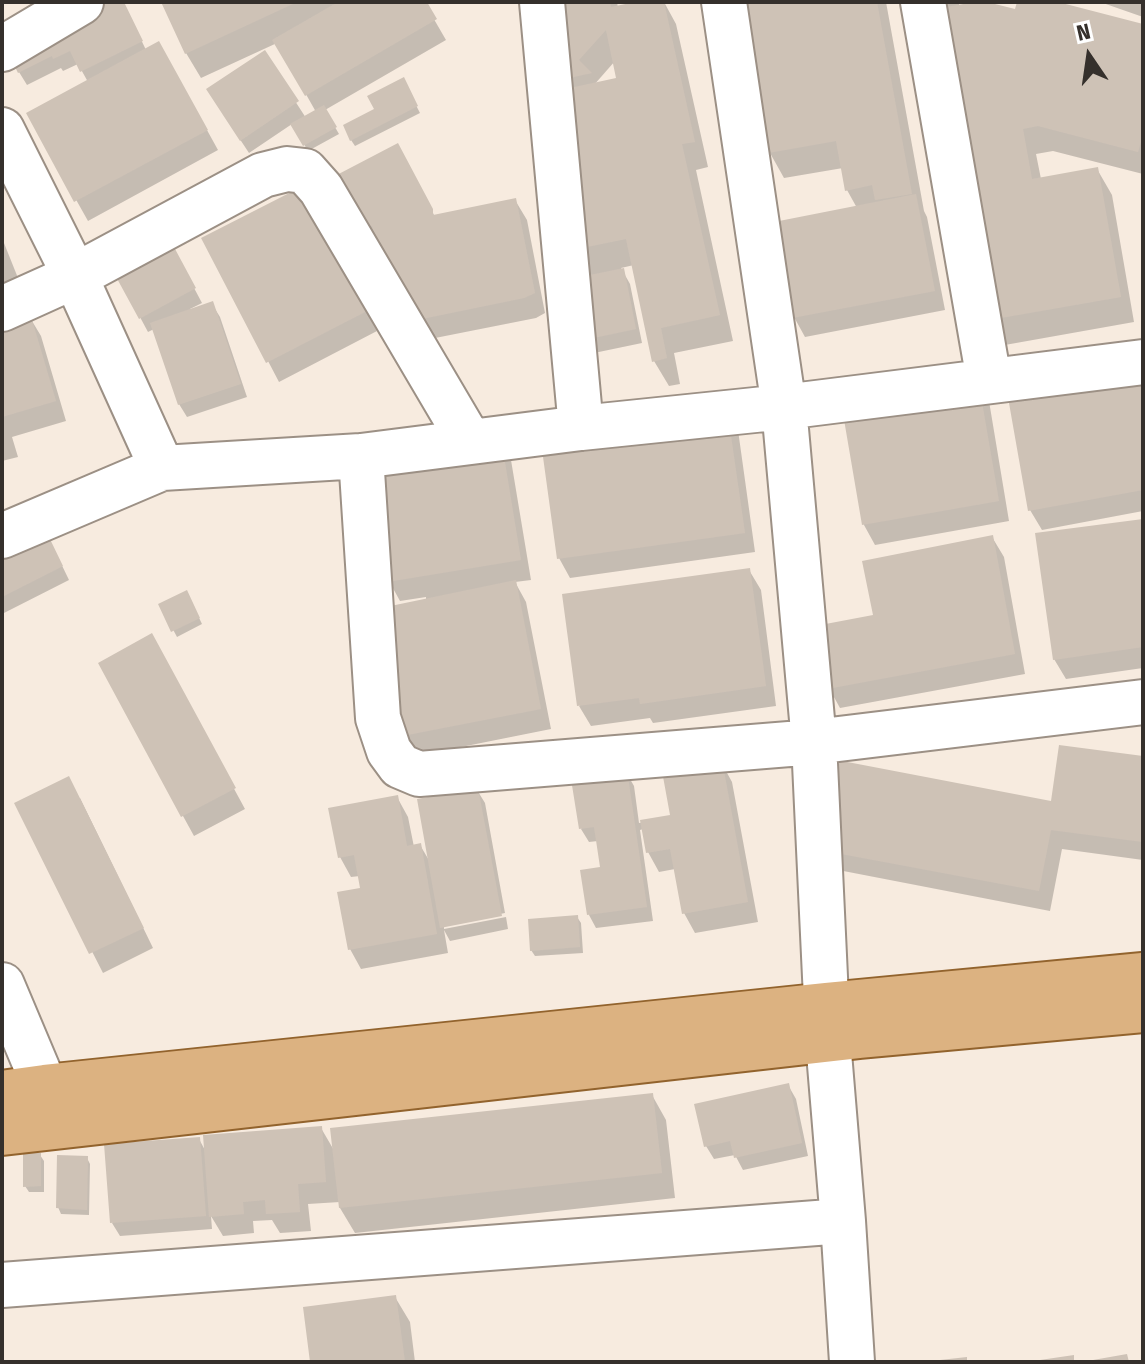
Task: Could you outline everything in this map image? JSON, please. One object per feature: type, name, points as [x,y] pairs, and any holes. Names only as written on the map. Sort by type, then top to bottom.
[{"type":"main road","points":[[2,1133],[828,1023],[1143,975]]},
{"type":"main road","points":[[2,1093],[828,1023],[1143,1010]]},
{"type":"street","points":[[2,49],[81,2]]},
{"type":"street","points":[[542,2],[581,428]]},
{"type":"street","points":[[724,2],[784,407],[814,742],[828,1023],[852,1362]]},
{"type":"street","points":[[923,2],[989,380]]},
{"type":"street","points":[[2,130],[75,276],[162,468]]},
{"type":"street","points":[[2,309],[75,276],[263,175],[287,169],[305,171],[321,189],[470,442]]},
{"type":"street","points":[[2,536],[162,468],[361,456],[1143,362]]},
{"type":"street","points":[[361,456],[378,718],[389,751],[400,766],[419,774],[814,742],[1143,702]]},
{"type":"street","points":[[2,985],[45,1087]]},
{"type":"street","points":[[2,1285],[843,1221]]},
{"type":"building","points":[[43,2],[124,2],[143,41],[80,72],[70,51],[53,59],[52,56],[18,73],[3,42]]},
{"type":"building","points":[[161,2],[297,2],[185,54]]},
{"type":"building","points":[[338,2],[427,2],[437,19],[305,96],[272,40]]},
{"type":"building","points":[[542,2],[610,2],[611,7],[635,2],[664,2],[695,142],[682,144],[720,315],[661,328],[667,358],[652,362],[626,239],[572,250],[538,95],[616,78],[606,30],[579,60],[592,73],[550,82]]},
{"type":"building","points":[[740,2],[877,2],[912,194],[875,200],[872,185],[845,191],[836,141],[768,153]]},
{"type":"building","points":[[974,2],[1015,9],[1017,2],[1058,2],[1143,24],[1143,135],[1138,152],[1038,126],[1023,129],[1032,179],[1098,167],[1121,297],[972,323],[925,11]]},
{"type":"building","points":[[159,41],[208,130],[74,202],[26,113]]},
{"type":"building","points":[[265,50],[299,101],[240,141],[206,89]]},
{"type":"building","points":[[404,77],[418,106],[350,141],[343,125],[374,109],[367,96]]},
{"type":"building","points":[[324,105],[337,127],[303,146],[290,124]]},
{"type":"building","points":[[398,143],[433,209],[433,215],[516,198],[535,293],[524,298],[412,321],[377,247],[372,226],[357,229],[331,178]]},
{"type":"building","points":[[303,186],[367,311],[266,363],[201,238]]},
{"type":"building","points":[[916,194],[935,291],[792,318],[774,222]]},
{"type":"building","points":[[160,221],[196,288],[139,319],[102,251]]},
{"type":"building","points":[[624,268],[636,329],[584,340],[571,279]]},
{"type":"building","points":[[213,301],[241,384],[178,405],[150,323]]},
{"type":"building","points":[[30,313],[56,401],[2,417],[2,322]]},
{"type":"building","points":[[1143,356],[1143,490],[1028,511],[1003,369]]},
{"type":"building","points":[[978,379],[999,501],[862,525],[841,402]]},
{"type":"building","points":[[727,408],[745,533],[557,559],[540,435]]},
{"type":"building","points":[[500,432],[521,560],[387,582],[366,454]]},
{"type":"building","points":[[1143,519],[1143,647],[1053,660],[1035,533]]},
{"type":"building","points":[[48,535],[63,566],[2,597],[2,558]]},
{"type":"building","points":[[993,535],[1015,654],[827,689],[815,626],[873,615],[862,561]]},
{"type":"building","points":[[750,568],[766,686],[640,704],[639,698],[577,706],[562,594]]},
{"type":"building","points":[[516,580],[541,709],[402,736],[376,609]]},
{"type":"building","points":[[187,590],[200,618],[171,632],[158,604]]},
{"type":"building","points":[[152,633],[236,788],[181,817],[98,663]]},
{"type":"building","points":[[1059,745],[1143,756],[1143,842],[1051,830],[1039,891],[820,850],[837,760],[1051,801]]},
{"type":"building","points":[[722,760],[748,902],[682,914],[670,849],[646,853],[640,820],[670,815],[662,771]]},
{"type":"building","points":[[627,770],[647,907],[587,915],[580,870],[600,867],[594,827],[579,829],[571,779]]},
{"type":"building","points":[[69,776],[144,928],[89,954],[14,803]]},
{"type":"building","points":[[478,788],[502,916],[440,928],[417,799]]},
{"type":"building","points":[[398,795],[407,846],[421,843],[437,934],[348,950],[337,892],[360,888],[354,855],[338,858],[328,808]]},
{"type":"building","points":[[578,915],[580,947],[530,951],[528,919]]},
{"type":"building","points":[[789,1083],[802,1143],[734,1158],[730,1141],[704,1147],[694,1104]]},
{"type":"building","points":[[653,1093],[662,1173],[339,1208],[330,1128]]},
{"type":"building","points":[[322,1126],[326,1182],[298,1184],[300,1212],[266,1214],[265,1200],[243,1202],[244,1214],[209,1217],[203,1135]]},
{"type":"building","points":[[200,1137],[206,1216],[110,1223],[104,1144]]},
{"type":"building","points":[[23,1153],[41,1153],[41,1186],[23,1187]]},
{"type":"building","points":[[57,1155],[88,1156],[87,1210],[56,1208]]},
{"type":"building","points":[[396,1295],[405,1362],[310,1362],[303,1307]]},
{"type":"building","points":[[1127,1354],[1129,1362],[1093,1362],[1093,1360]]},
{"type":"building","points":[[1074,1355],[1074,1362],[1040,1362],[1040,1360]]},
{"type":"building","points":[[967,1357],[967,1362],[940,1362],[940,1360]]}]
